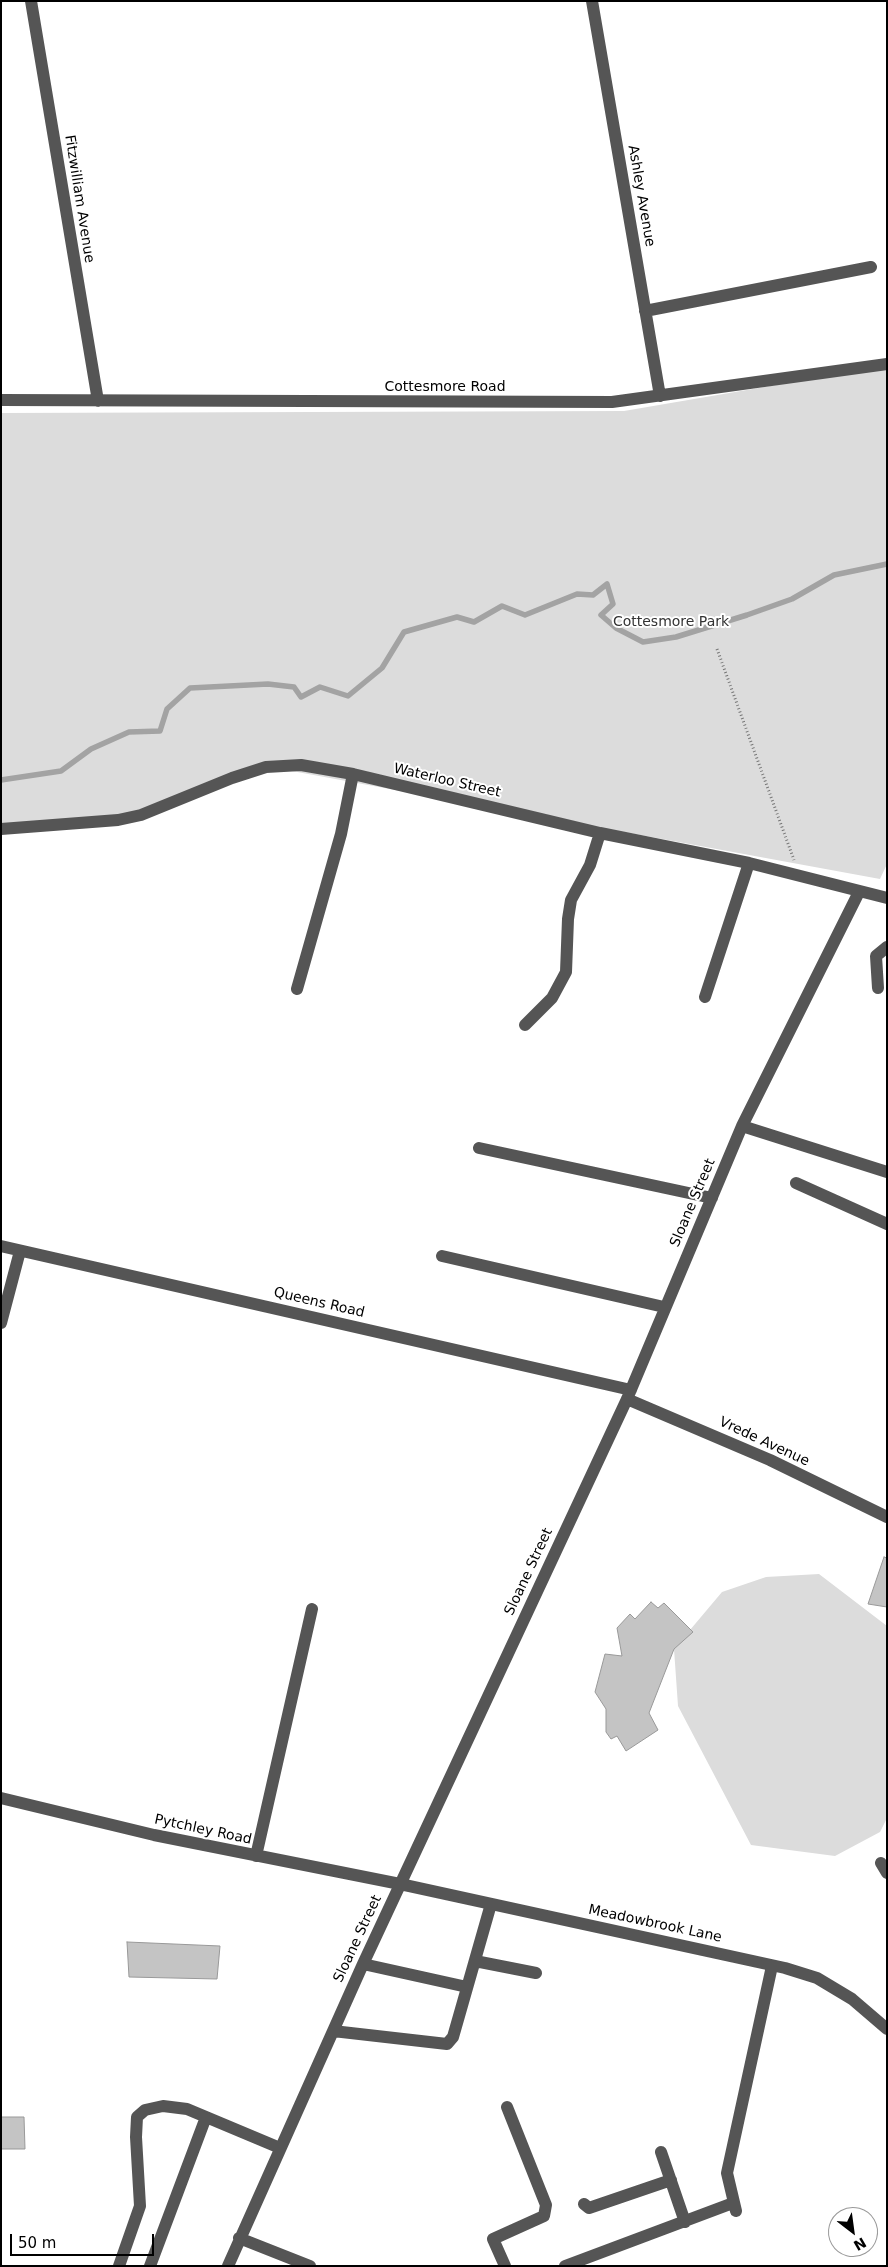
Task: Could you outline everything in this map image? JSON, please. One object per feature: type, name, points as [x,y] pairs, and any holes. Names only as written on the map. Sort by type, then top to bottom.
[{"type":"street","name":"Fitzwilliam Avenue","points":[[31,1],[98,401]]},
{"type":"street","name":"Ashley Avenue","points":[[592,1],[660,396]]},
{"type":"street","points":[[645,311],[871,267]]},
{"type":"street","name":"Cottesmore Road","points":[[1,400],[612,402],[887,364]]},
{"type":"street","name":"Waterloo Street","points":[[1,829],[93,823],[141,815],[232,778],[266,767],[301,765],[353,774],[600,833],[749,863],[887,898]]},
{"type":"street","points":[[297,989],[341,834],[353,774]]},
{"type":"street","points":[[525,1025],[552,998],[566,972],[568,919],[571,900],[590,865],[600,833]]},
{"type":"street","points":[[705,998],[749,863]]},
{"type":"street","name":"Sloane Street","points":[[228,2266],[363,1964],[629,1394],[664,1307],[742,1126],[858,892]]},
{"type":"street","points":[[878,988],[876,956],[887,947]]},
{"type":"street","points":[[742,1126],[887,1172]]},
{"type":"street","points":[[479,1148],[712,1198]]},
{"type":"street","points":[[796,1183],[887,1224]]},
{"type":"street","name":"Queens Road","points":[[1,1246],[629,1394]]},
{"type":"street","points":[[1,1323],[5,1288],[20,1251]]},
{"type":"street","points":[[442,1256],[664,1307]]},
{"type":"street","name":"Vrede Avenue","points":[[629,1394],[887,1517]]},
{"type":"street","points":[[256,1856],[312,1609]]},
{"type":"street","name":"Pytchley Road","points":[[1,1798],[256,1856],[400,1884]]},
{"type":"street","name":"Meadowbrook Lane","points":[[400,1884],[772,1966],[817,1978],[852,1999],[887,2030]]},
{"type":"street","points":[[333,2031],[447,2044],[453,2037],[491,1904]]},
{"type":"street","points":[[475,1961],[536,1973]]},
{"type":"street","points":[[363,1964],[467,1987]]},
{"type":"street","points":[[565,2266],[685,2222],[734,2207],[727,2173],[772,1966]]},
{"type":"street","points":[[118,2266],[140,2206],[136,2137],[137,2117],[145,2110],[163,2106],[187,2109],[280,2148]]},
{"type":"street","points":[[505,2266],[493,2239],[544,2216],[546,2205],[507,2107]]},
{"type":"street","points":[[150,2266],[206,2117]]},
{"type":"street","points":[[661,2152],[685,2222]]},
{"type":"street","points":[[584,2204],[589,2208],[670,2180]]},
{"type":"street","points":[[239,2238],[310,2266]]},
{"type":"path","points":[[717,649],[801,877]]},
{"type":"green space","name":"Cottesmore Park","points":[[887,366],[887,864],[880,879],[270,767],[139,815],[1,827],[1,413],[624,411]]},
{"type":"green space","points":[[819,1574],[887,1626],[887,1818],[880,1832],[835,1856],[751,1845],[678,1706],[674,1649],[722,1592],[766,1577]]},
{"type":"building","points":[[884,1557],[887,1558],[887,1607],[868,1604]]},
{"type":"building","points":[[651,1602],[658,1608],[664,1603],[693,1632],[674,1649],[649,1713],[658,1730],[626,1751],[617,1736],[611,1739],[606,1732],[606,1709],[595,1692],[605,1654],[622,1656],[617,1628],[630,1614],[635,1619]]},
{"type":"building","points":[[127,1942],[220,1946],[217,1979],[129,1977]]},
{"type":"building","points":[[1,2117],[24,2117],[25,2149],[1,2149]]},
{"type":"waterway","points":[[1,780],[61,771],[91,749],[129,732],[160,731],[167,709],[190,688],[268,684],[294,687],[301,697],[320,687],[348,696],[382,668],[404,632],[457,617],[474,622],[502,606],[525,615],[577,594],[593,595],[607,584],[613,604],[601,615],[616,628],[643,642],[676,637],[747,615],[792,599],[834,575],[887,564]]}]
